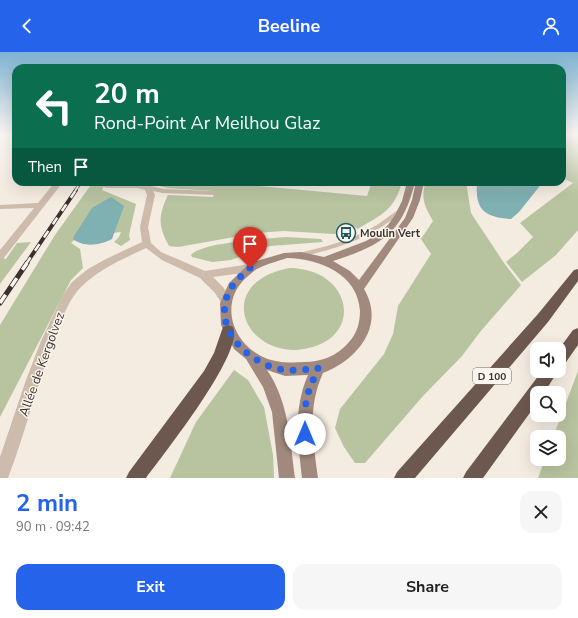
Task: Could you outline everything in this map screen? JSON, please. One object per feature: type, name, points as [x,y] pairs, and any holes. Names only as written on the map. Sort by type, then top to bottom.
[{"type":"highway","name":"D 100","points":[[403,478],[543,318],[578,273]]},
{"type":"highway","points":[[135,478],[212,373],[225,345],[228,331]]},
{"type":"highway","points":[[566,350],[578,334]]},
{"type":"highway","points":[[472,478],[546,378]]},
{"type":"main road","points":[[324,260],[352,251],[377,240],[392,227],[405,206],[410,186]]},
{"type":"main road","points":[[359,288],[409,218],[416,200],[419,186]]},
{"type":"main road","points":[[301,255],[324,260],[338,267],[350,276],[359,288],[366,306],[363,332],[353,347],[338,360],[318,368],[295,370],[272,367],[252,358],[238,346],[228,331],[224,311],[230,288],[239,277],[250,268],[274,257],[301,255]]},
{"type":"main road","points":[[252,358],[268,383],[279,412],[288,478]]},
{"type":"main road","points":[[310,478],[305,440],[306,398],[318,368]]},
{"type":"street","points":[[0,257],[56,186]]},
{"type":"street","points":[[106,186],[131,186]]},
{"type":"street","points":[[146,186],[151,195],[144,227],[147,244],[165,258],[204,275],[219,290],[226,301]]},
{"type":"street","points":[[149,186],[163,191],[214,193]]},
{"type":"street","points":[[0,207],[40,206]]},
{"type":"street","name":"Allée de Kergolvez","points":[[0,478],[44,347],[66,299],[74,287],[91,273],[120,256],[147,244]]},
{"type":"street","points":[[204,275],[250,268]]},
{"type":"lane","points":[[301,255],[349,242],[361,237],[389,220],[405,206]]},
{"type":"green space","points":[[566,154],[578,154],[578,230],[556,255],[522,282],[506,262],[533,237],[520,223],[573,183],[566,180]]},
{"type":"green space","points":[[90,186],[104,186],[102,190],[136,204],[129,235],[130,240],[121,246],[114,242],[119,237],[121,232],[77,237],[71,243],[80,249],[83,268],[71,280],[0,417],[0,325],[55,235]]},
{"type":"green space","points":[[160,186],[259,186],[367,196],[371,186],[401,186],[391,206],[386,211],[358,229],[353,226],[334,234],[283,231],[257,233],[178,247],[169,246],[161,227],[162,209],[168,195],[213,197],[215,191],[167,188]]},
{"type":"green space","points":[[425,186],[467,186],[471,213],[504,263],[521,285],[480,332],[462,356],[423,396],[365,463],[355,463],[344,447],[335,428],[340,409],[384,354],[393,334],[398,306],[431,254],[421,239],[433,221],[424,202]]},
{"type":"green space","points":[[286,237],[321,239],[323,242],[270,246],[231,260],[212,262],[192,257],[191,255],[208,247],[221,244]]},
{"type":"green space","points":[[31,242],[0,284],[0,257],[6,259],[17,243]]},
{"type":"green space","points":[[290,268],[311,271],[327,280],[338,291],[344,305],[343,319],[336,332],[323,343],[304,349],[283,349],[266,343],[253,331],[245,318],[244,302],[251,288],[266,276]]},
{"type":"green space","points":[[234,370],[248,380],[264,407],[273,455],[274,478],[170,478],[196,422]]},
{"type":"green space","points":[[578,371],[578,478],[538,478],[542,466],[566,466],[566,430],[556,430],[559,422],[566,422],[566,403]]},
{"type":"water","points":[[477,186],[540,186],[519,212],[511,219],[488,214],[480,205]]},
{"type":"water","points":[[111,197],[124,206],[112,239],[103,243],[87,245],[73,239],[92,208]]},
{"type":"railway","points":[[75,191],[78,186]]},
{"type":"railway","points":[[26,264],[76,190]]},
{"type":"railway","points":[[0,303],[27,263]]},
{"type":"place","name":"Moulin Vert","points":[[346,233]]},
{"type":"route","points":[[250,268],[239,277],[230,288],[224,311],[228,331],[238,346],[252,358],[272,367],[295,370],[318,368],[311,382],[306,398],[305,434]]}]
